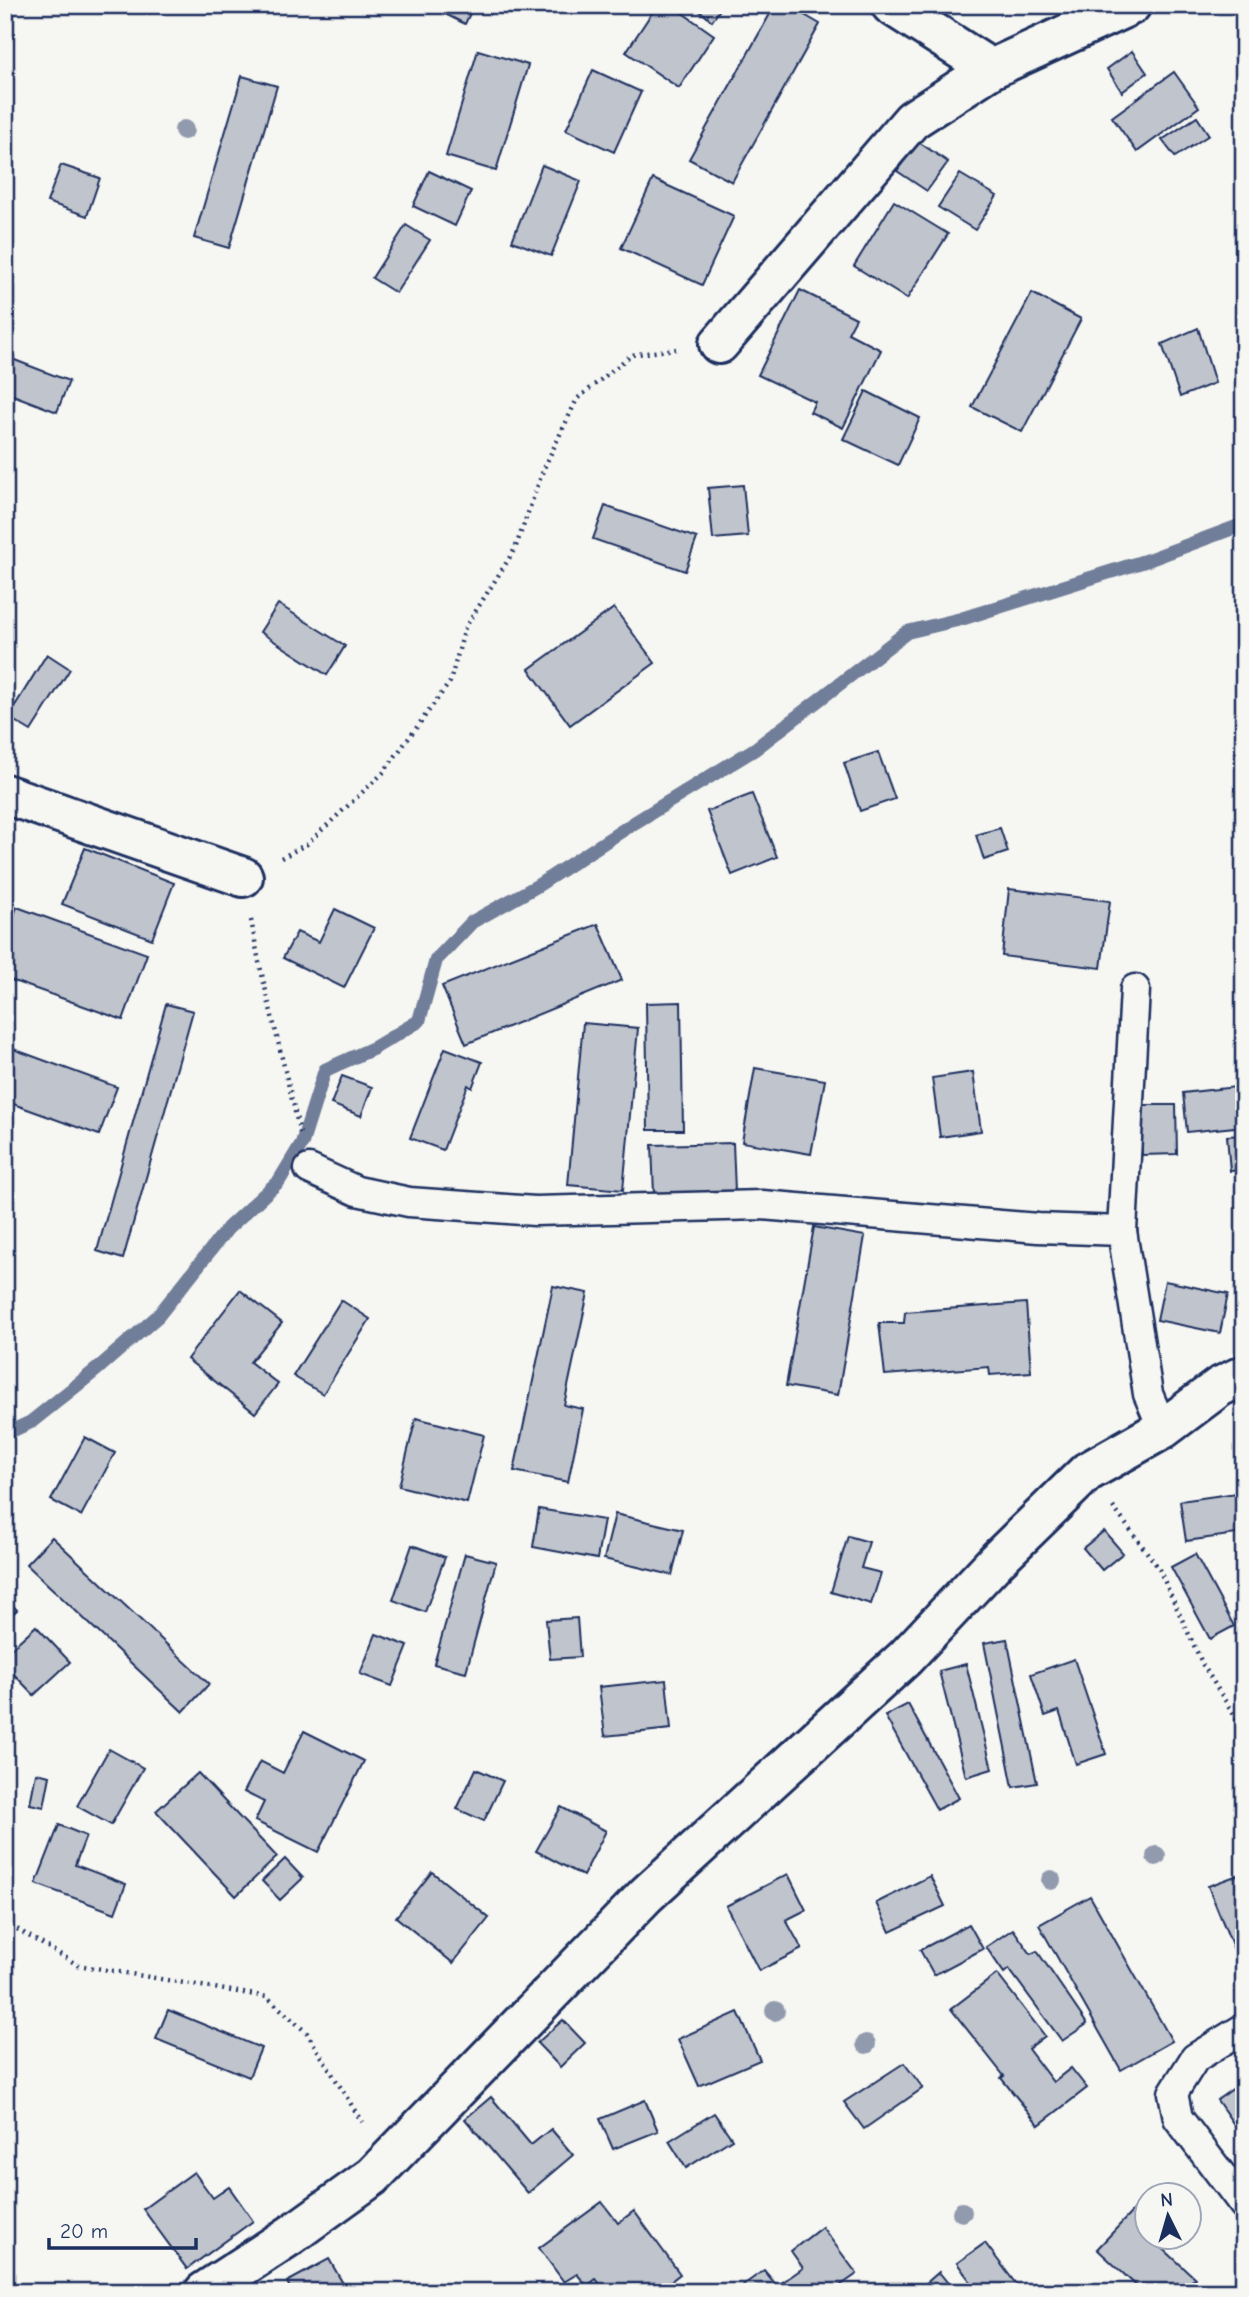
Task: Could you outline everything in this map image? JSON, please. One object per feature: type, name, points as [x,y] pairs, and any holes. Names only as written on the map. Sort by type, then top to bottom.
[{"type":"street","points":[[891,5],[991,69]]},
{"type":"street","points":[[719,344],[912,120],[991,69],[1131,5]]},
{"type":"street","points":[[5,794],[243,877]]},
{"type":"street","points":[[204,2292],[291,2235],[373,2176],[646,1895],[905,1658],[998,1559],[1087,1472],[1163,1429],[1219,1387],[1244,1375]]},
{"type":"lane","points":[[1135,989],[1122,1231],[1148,1394],[1163,1429]]},
{"type":"lane","points":[[309,1169],[357,1191],[409,1202],[535,1210],[762,1205],[1038,1228],[1122,1231]]},
{"type":"lane","points":[[1244,2028],[1195,2059],[1173,2093],[1178,2118],[1244,2205]]},
{"type":"path","points":[[309,1169],[259,962],[243,877],[307,844],[383,773],[450,682],[464,628],[515,549],[544,468],[577,399],[631,355],[719,344]]},
{"type":"path","points":[[1087,1472],[1158,1567],[1203,1665],[1244,1731]]},
{"type":"path","points":[[5,1922],[78,1965],[267,1997],[307,2033],[386,2162]]},
{"type":"building","points":[[427,5],[474,5],[465,24]]},
{"type":"building","points":[[657,5],[671,5],[714,35],[679,88],[626,52]]},
{"type":"building","points":[[693,5],[723,5],[712,21]]},
{"type":"building","points":[[775,5],[787,5],[820,24],[732,182],[689,159]]},
{"type":"building","points":[[478,50],[528,65],[496,171],[446,156]]},
{"type":"building","points":[[1132,51],[1147,73],[1122,92],[1107,69]]},
{"type":"building","points":[[593,70],[641,92],[614,152],[566,130]]},
{"type":"building","points":[[1174,72],[1199,107],[1137,152],[1112,117]]},
{"type":"building","points":[[242,76],[277,86],[229,248],[194,238]]},
{"type":"building","points":[[1197,117],[1209,135],[1175,157],[1162,140]]},
{"type":"building","points":[[917,141],[948,162],[927,191],[897,171]]},
{"type":"building","points":[[61,165],[100,178],[87,216],[47,202]]},
{"type":"building","points":[[542,165],[581,181],[551,256],[512,241]]},
{"type":"building","points":[[429,171],[471,191],[455,226],[413,206]]},
{"type":"building","points":[[960,174],[997,196],[975,230],[938,207]]},
{"type":"building","points":[[653,179],[734,216],[702,285],[621,248]]},
{"type":"building","points":[[894,201],[948,234],[907,299],[854,266]]},
{"type":"building","points":[[406,225],[430,240],[396,293],[372,278]]},
{"type":"building","points":[[800,290],[856,318],[848,333],[881,350],[843,428],[810,412],[815,402],[758,375]]},
{"type":"building","points":[[1032,293],[1081,319],[1022,432],[972,407]]},
{"type":"building","points":[[1198,328],[1215,383],[1180,397],[1162,344]]},
{"type":"building","points":[[12,359],[69,381],[57,412],[5,392],[5,377]]},
{"type":"building","points":[[866,391],[920,418],[898,465],[843,439]]},
{"type":"building","points":[[743,485],[748,536],[713,539],[708,488]]},
{"type":"building","points":[[605,506],[697,538],[685,571],[593,539]]},
{"type":"building","points":[[278,604],[345,646],[327,675],[260,632]]},
{"type":"building","points":[[614,608],[655,663],[570,725],[529,669]]},
{"type":"building","points":[[47,654],[70,669],[31,731],[8,717]]},
{"type":"building","points":[[878,752],[895,799],[860,811],[844,763]]},
{"type":"building","points":[[752,794],[777,857],[732,875],[707,811]]},
{"type":"building","points":[[1000,828],[1008,852],[984,860],[976,835]]},
{"type":"building","points":[[85,848],[174,883],[152,939],[62,904]]},
{"type":"building","points":[[1009,889],[1110,901],[1101,968],[1002,956]]},
{"type":"building","points":[[17,907],[147,954],[123,1020],[5,978],[5,939]]},
{"type":"building","points":[[335,909],[374,928],[344,988],[283,958],[297,932],[319,942]]},
{"type":"building","points":[[598,924],[622,980],[466,1044],[442,986]]},
{"type":"building","points":[[681,1002],[683,1130],[648,1130],[646,1003]]},
{"type":"building","points":[[166,1004],[193,1011],[123,1259],[97,1251]]},
{"type":"building","points":[[583,1023],[638,1028],[623,1190],[568,1185]]},
{"type":"building","points":[[5,1046],[117,1087],[99,1135],[5,1101]]},
{"type":"building","points":[[445,1048],[482,1062],[472,1088],[468,1085],[443,1150],[410,1138]]},
{"type":"building","points":[[755,1068],[825,1080],[811,1154],[742,1142]]},
{"type":"building","points":[[973,1072],[981,1131],[940,1137],[932,1078]]},
{"type":"building","points":[[342,1076],[372,1087],[361,1116],[331,1104]]},
{"type":"building","points":[[1244,1086],[1244,1126],[1187,1132],[1183,1093]]},
{"type":"building","points":[[1141,1105],[1176,1105],[1177,1154],[1142,1155]]},
{"type":"building","points":[[1243,1135],[1244,1170],[1230,1171],[1227,1136]]},
{"type":"building","points":[[733,1143],[735,1191],[654,1194],[652,1145]]},
{"type":"building","points":[[814,1227],[865,1236],[838,1395],[786,1386]]},
{"type":"building","points":[[1165,1281],[1228,1294],[1220,1333],[1157,1320]]},
{"type":"building","points":[[553,1286],[588,1293],[564,1405],[583,1409],[568,1482],[514,1471]]},
{"type":"building","points":[[240,1290],[282,1323],[250,1362],[278,1384],[255,1413],[187,1359]]},
{"type":"building","points":[[341,1300],[370,1319],[323,1394],[293,1376]]},
{"type":"building","points":[[1026,1303],[1031,1372],[990,1375],[989,1367],[885,1375],[879,1323],[904,1323],[905,1312]]},
{"type":"building","points":[[416,1418],[484,1435],[467,1503],[399,1486]]},
{"type":"building","points":[[85,1437],[115,1453],[81,1516],[51,1500]]},
{"type":"building","points":[[1244,1492],[1244,1533],[1186,1541],[1180,1501]]},
{"type":"building","points":[[539,1509],[604,1520],[597,1559],[533,1547]]},
{"type":"building","points":[[615,1514],[683,1530],[672,1575],[604,1559]]},
{"type":"building","points":[[1104,1531],[1123,1553],[1102,1570],[1083,1548]]},
{"type":"building","points":[[848,1536],[869,1542],[861,1568],[881,1573],[871,1604],[831,1592]]},
{"type":"building","points":[[52,1537],[209,1684],[183,1712],[26,1564]]},
{"type":"building","points":[[412,1545],[445,1557],[425,1612],[393,1600]]},
{"type":"building","points":[[465,1554],[496,1562],[466,1672],[434,1664]]},
{"type":"building","points":[[1195,1554],[1234,1626],[1210,1639],[1171,1567]]},
{"type":"building","points":[[5,1597],[17,1610],[5,1621]]},
{"type":"building","points":[[577,1618],[580,1657],[550,1659],[546,1620]]},
{"type":"building","points":[[36,1626],[70,1662],[34,1695],[5,1665],[5,1654]]},
{"type":"building","points":[[376,1634],[408,1646],[392,1686],[360,1674]]},
{"type":"building","points":[[1007,1639],[1037,1783],[1013,1787],[984,1643]]},
{"type":"building","points":[[1074,1659],[1106,1754],[1076,1764],[1059,1711],[1045,1716],[1031,1674]]},
{"type":"building","points":[[966,1664],[992,1769],[966,1777],[939,1671]]},
{"type":"building","points":[[666,1680],[671,1729],[605,1736],[599,1687]]},
{"type":"building","points":[[908,1704],[959,1798],[937,1810],[885,1716]]},
{"type":"building","points":[[304,1731],[364,1761],[318,1852],[255,1821],[264,1802],[244,1792],[260,1761],[283,1773]]},
{"type":"building","points":[[109,1749],[143,1768],[111,1825],[77,1806]]},
{"type":"building","points":[[476,1769],[503,1781],[484,1821],[457,1809]]},
{"type":"building","points":[[36,1773],[50,1776],[44,1807],[30,1804]]},
{"type":"building","points":[[198,1773],[277,1857],[236,1896],[156,1811]]},
{"type":"building","points":[[561,1807],[606,1831],[583,1876],[536,1851]]},
{"type":"building","points":[[59,1825],[86,1836],[75,1865],[126,1884],[115,1913],[36,1884]]},
{"type":"building","points":[[285,1859],[303,1878],[280,1900],[262,1881]]},
{"type":"building","points":[[432,1872],[489,1918],[453,1963],[396,1917]]},
{"type":"building","points":[[788,1874],[806,1910],[786,1920],[802,1949],[759,1971],[726,1906]]},
{"type":"building","points":[[1238,1875],[1244,1889],[1244,1960],[1239,1962],[1208,1886]]},
{"type":"building","points":[[930,1876],[945,1906],[890,1932],[876,1903]]},
{"type":"building","points":[[1090,1896],[1172,2041],[1121,2070],[1039,1925]]},
{"type":"building","points":[[969,1924],[983,1949],[934,1975],[920,1950]]},
{"type":"building","points":[[1013,1929],[1031,1954],[1037,1951],[1087,2024],[1062,2041],[1009,1969],[1004,1973],[986,1947]]},
{"type":"building","points":[[997,1974],[1045,2036],[1028,2049],[1053,2082],[1071,2068],[1087,2088],[1039,2125],[951,2009]]},
{"type":"building","points":[[168,2010],[261,2048],[249,2077],[156,2039]]},
{"type":"building","points":[[738,2012],[760,2060],[699,2086],[678,2039]]},
{"type":"building","points":[[563,2020],[585,2043],[560,2067],[537,2043]]},
{"type":"building","points":[[904,2063],[923,2088],[864,2129],[844,2102]]},
{"type":"building","points":[[1244,2081],[1244,2139],[1217,2100]]},
{"type":"building","points":[[491,2097],[531,2145],[551,2129],[573,2155],[528,2193],[465,2119]]},
{"type":"building","points":[[645,2100],[658,2131],[613,2149],[600,2119]]},
{"type":"building","points":[[714,2113],[732,2139],[686,2168],[669,2141]]},
{"type":"building","points":[[194,2172],[213,2198],[229,2187],[253,2221],[187,2269],[143,2209]]},
{"type":"building","points":[[602,2202],[618,2223],[634,2211],[680,2274],[657,2292],[606,2292],[596,2279],[587,2286],[577,2274],[564,2282],[539,2248]]},
{"type":"building","points":[[1134,2210],[1134,2252],[1167,2252],[1195,2278],[1181,2292],[1143,2292],[1097,2249]]},
{"type":"building","points":[[822,2227],[857,2274],[834,2290],[835,2292],[740,2292],[738,2289],[764,2270],[777,2286],[803,2268],[791,2251]]},
{"type":"building","points":[[985,2243],[1022,2292],[978,2292],[957,2263]]},
{"type":"building","points":[[329,2259],[345,2287],[338,2292],[292,2292],[287,2282]]},
{"type":"building","points":[[939,2272],[955,2292],[916,2292]]},
{"type":"building","points":[[17,2287],[17,2292],[5,2292],[5,2288]]},
{"type":"waterway","points":[[5,1434],[31,1422],[158,1316],[228,1228],[279,1181],[302,1143],[325,1070],[374,1048],[419,1021],[436,960],[472,922],[537,886],[755,749],[907,632],[961,619],[1148,560],[1244,524]]}]
